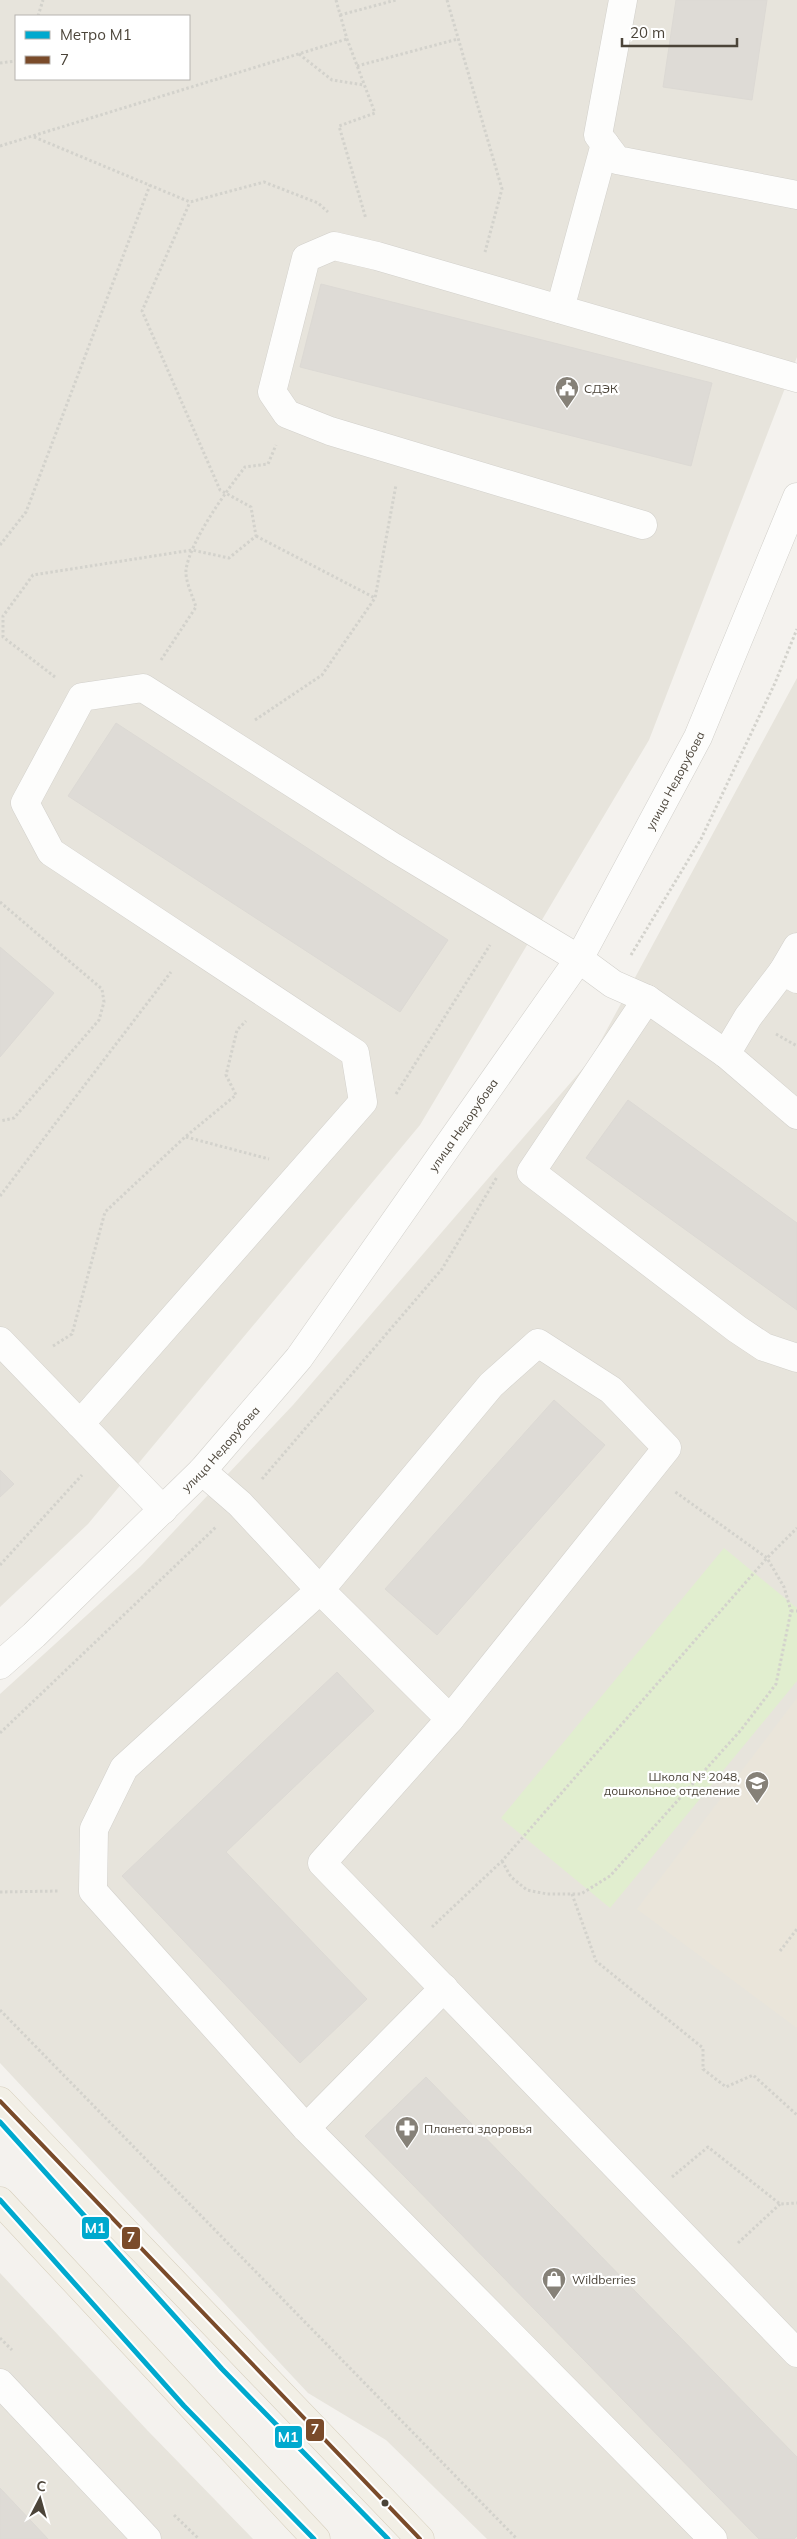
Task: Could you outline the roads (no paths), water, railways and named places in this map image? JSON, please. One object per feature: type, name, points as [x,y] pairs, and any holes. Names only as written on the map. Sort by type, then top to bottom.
[{"type":"main road","points":[[0,2101],[420,2539]]},
{"type":"main road","points":[[0,2201],[316,2539]]},
{"type":"street","points":[[624,0],[598,135],[617,160],[797,195]]},
{"type":"street","points":[[560,309],[605,144]]},
{"type":"street","points":[[643,525],[330,431],[287,414],[272,392],[306,258],[334,246],[377,256],[797,378]]},
{"type":"street","name":"улица Недорубова","points":[[0,1665],[34,1635],[202,1472],[299,1358],[579,960],[698,738],[797,497]]},
{"type":"street","points":[[80,1424],[363,1102],[355,1052],[51,852],[26,803],[82,697],[142,688],[392,847],[579,960],[613,984],[647,999],[726,1054],[797,1115]]},
{"type":"street","points":[[726,1054],[748,1017],[790,975],[797,947]]},
{"type":"street","points":[[647,999],[531,1172],[764,1347],[797,1358]]},
{"type":"street","points":[[0,1341],[163,1510]]},
{"type":"street","points":[[713,2539],[306,2128],[93,1891],[94,1829],[124,1768],[320,1590],[491,1385],[538,1343],[610,1390],[667,1448],[450,1719],[322,1863],[797,2353]]},
{"type":"street","points":[[202,1472],[240,1504],[320,1590],[450,1719]]},
{"type":"street","points":[[306,2128],[444,1988]]},
{"type":"street","points":[[0,2383],[148,2539]]},
{"type":"metro line","name":"M1","points":[[0,2122],[222,2369],[388,2539]]},
{"type":"metro line","name":"M1","points":[[0,2200],[184,2406],[314,2539]]},
{"type":"place","name":"СДЭК","points":[[567,409]]},
{"type":"place","name":"Школа № 2048, дошкольное отделение","points":[[757,1804]]},
{"type":"place","name":"Планета здоровья","points":[[407,2149]]},
{"type":"place","name":"Wildberries","points":[[554,2300]]}]
